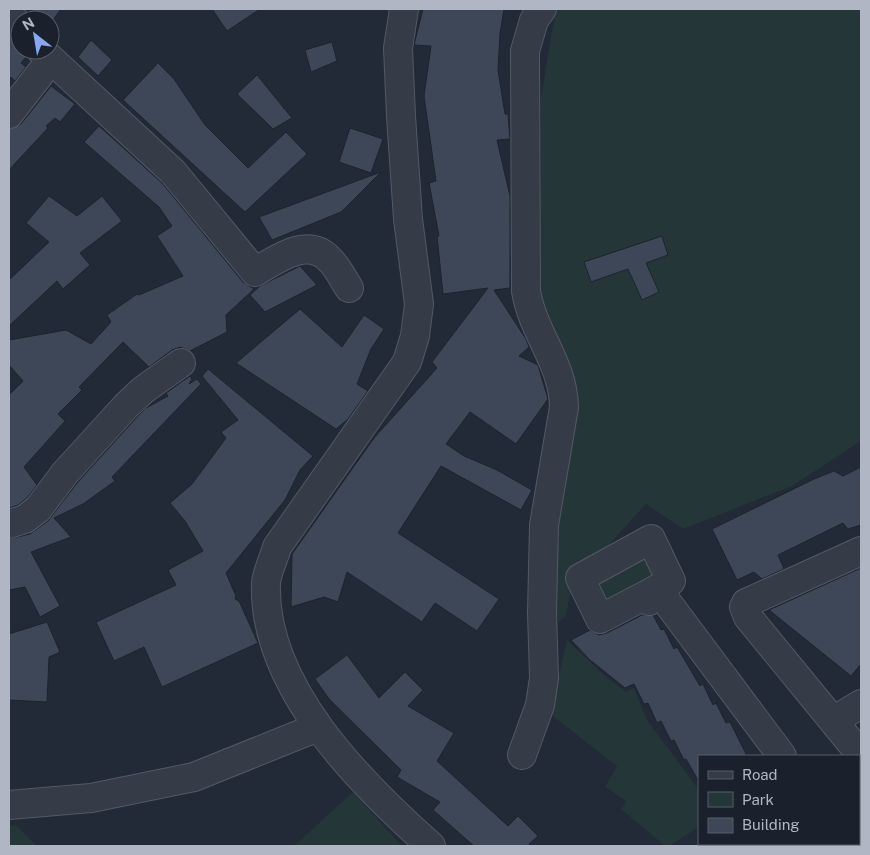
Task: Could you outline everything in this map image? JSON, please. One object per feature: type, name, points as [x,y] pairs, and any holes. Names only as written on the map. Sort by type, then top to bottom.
[{"type":"street","points":[[404,9],[398,48],[408,219],[419,304],[414,336],[407,362],[277,547],[266,581],[267,612],[274,638],[296,690],[318,727],[390,810],[431,846]]},
{"type":"street","points":[[522,755],[540,705],[544,678],[542,612],[544,524],[564,407],[564,392],[559,371],[528,304],[526,291],[525,51],[534,20],[542,9]]},
{"type":"street","points":[[9,114],[43,60]]},
{"type":"street","points":[[49,60],[173,172],[256,272],[293,250],[312,250],[329,258],[349,288]]},
{"type":"street","points":[[9,523],[25,519],[38,510],[65,473],[126,406],[143,390],[181,363]]},
{"type":"street","points":[[861,551],[746,604],[744,607],[748,617],[861,755]]},
{"type":"street","points":[[657,594],[781,755]]},
{"type":"street","points":[[833,720],[861,704]]},
{"type":"street","points":[[9,805],[91,798],[194,776],[318,727]]},
{"type":"green space","points":[[557,9],[861,9],[861,441],[792,486],[683,529],[646,504],[572,585],[566,615],[558,623],[551,539],[573,380],[552,323],[531,280],[541,189],[541,99]]},
{"type":"green space","points":[[649,542],[669,581],[602,616],[582,578]]},
{"type":"green space","points":[[567,640],[604,675],[626,692],[634,688],[647,720],[698,789],[698,828],[669,846],[665,846],[621,809],[626,801],[605,787],[617,766],[550,714]]},
{"type":"green space","points":[[353,792],[402,846],[294,846]]},
{"type":"green space","points":[[16,825],[37,846],[9,846],[9,826]]},
{"type":"building","points":[[34,9],[61,9],[60,10],[33,10]]},
{"type":"building","points":[[212,9],[260,9],[227,31]]},
{"type":"building","points":[[423,9],[504,9],[500,34],[498,70],[505,114],[508,114],[510,139],[497,140],[510,196],[510,288],[494,290],[526,339],[529,347],[519,356],[538,365],[548,399],[516,444],[470,412],[446,444],[464,456],[497,470],[532,490],[521,510],[441,466],[398,533],[499,599],[477,631],[435,603],[422,622],[347,572],[338,602],[324,597],[291,607],[292,554],[374,438],[437,368],[432,362],[488,288],[443,294],[437,236],[439,236],[429,183],[436,181],[424,96],[431,46],[414,45]]},
{"type":"building","points":[[9,38],[10,60],[24,60],[21,63],[26,67],[15,81],[11,77],[9,80]]},
{"type":"building","points":[[91,40],[112,60],[98,76],[78,57]]},
{"type":"building","points":[[332,42],[337,61],[311,72],[305,50]]},
{"type":"building","points":[[158,63],[174,79],[205,125],[248,168],[286,132],[307,154],[245,212],[123,100]]},
{"type":"building","points":[[257,75],[292,118],[273,129],[237,94]]},
{"type":"building","points":[[51,86],[75,104],[60,122],[55,118],[46,126],[48,128],[9,170],[9,129],[21,124]]},
{"type":"building","points":[[99,126],[162,183],[243,282],[254,289],[226,315],[227,332],[190,351],[180,347],[172,350],[149,367],[123,342],[79,387],[82,390],[58,414],[65,421],[24,467],[37,485],[27,498],[18,505],[9,508],[9,395],[23,381],[9,365],[9,340],[66,330],[91,344],[111,322],[107,315],[137,294],[139,295],[183,276],[157,236],[172,226],[159,207],[84,142]]},
{"type":"building","points":[[350,128],[383,139],[371,173],[339,162]]},
{"type":"building","points":[[381,172],[341,212],[272,240],[259,217]]},
{"type":"building","points":[[49,196],[77,216],[102,196],[122,221],[80,253],[90,265],[63,289],[57,281],[9,326],[9,280],[49,242],[26,223]]},
{"type":"building","points":[[662,236],[668,255],[646,263],[659,292],[642,300],[628,269],[591,282],[584,262]]},
{"type":"building","points":[[300,266],[317,285],[265,312],[250,295],[260,286]]},
{"type":"building","points":[[300,309],[342,347],[364,315],[384,329],[371,349],[357,384],[368,391],[348,419],[336,429],[236,363]]},
{"type":"building","points":[[208,369],[313,456],[300,470],[285,500],[226,573],[236,596],[235,599],[239,601],[258,643],[162,687],[144,647],[114,661],[96,622],[176,585],[168,570],[203,551],[185,521],[170,503],[192,484],[226,438],[221,432],[238,420],[202,376]]},
{"type":"building","points":[[190,376],[192,379],[189,384],[197,379],[201,384],[112,477],[115,481],[83,504],[54,518],[71,537],[31,552],[60,606],[40,617],[25,587],[9,590],[9,539],[30,534],[48,521],[77,483],[137,417],[146,408],[168,396],[166,393]]},
{"type":"building","points":[[861,467],[861,525],[848,529],[843,523],[778,555],[784,569],[762,579],[754,572],[737,580],[712,529],[814,479],[834,471],[843,476]]},
{"type":"building","points":[[861,568],[861,664],[851,676],[769,610]]},
{"type":"building","points":[[642,615],[653,615],[661,630],[664,629],[674,649],[677,647],[700,686],[703,684],[713,705],[716,703],[726,723],[730,722],[746,755],[698,755],[698,780],[686,759],[684,760],[674,740],[671,741],[661,721],[657,723],[648,703],[644,704],[634,684],[625,688],[590,660],[571,640],[590,630],[599,635],[607,633]]},
{"type":"building","points":[[47,622],[60,652],[49,657],[47,702],[9,700],[9,634]]},
{"type":"building","points":[[347,655],[379,698],[405,672],[423,690],[408,706],[454,733],[437,761],[508,826],[518,816],[538,836],[529,844],[531,846],[474,846],[433,810],[440,802],[397,777],[401,770],[329,699],[315,679]]}]
